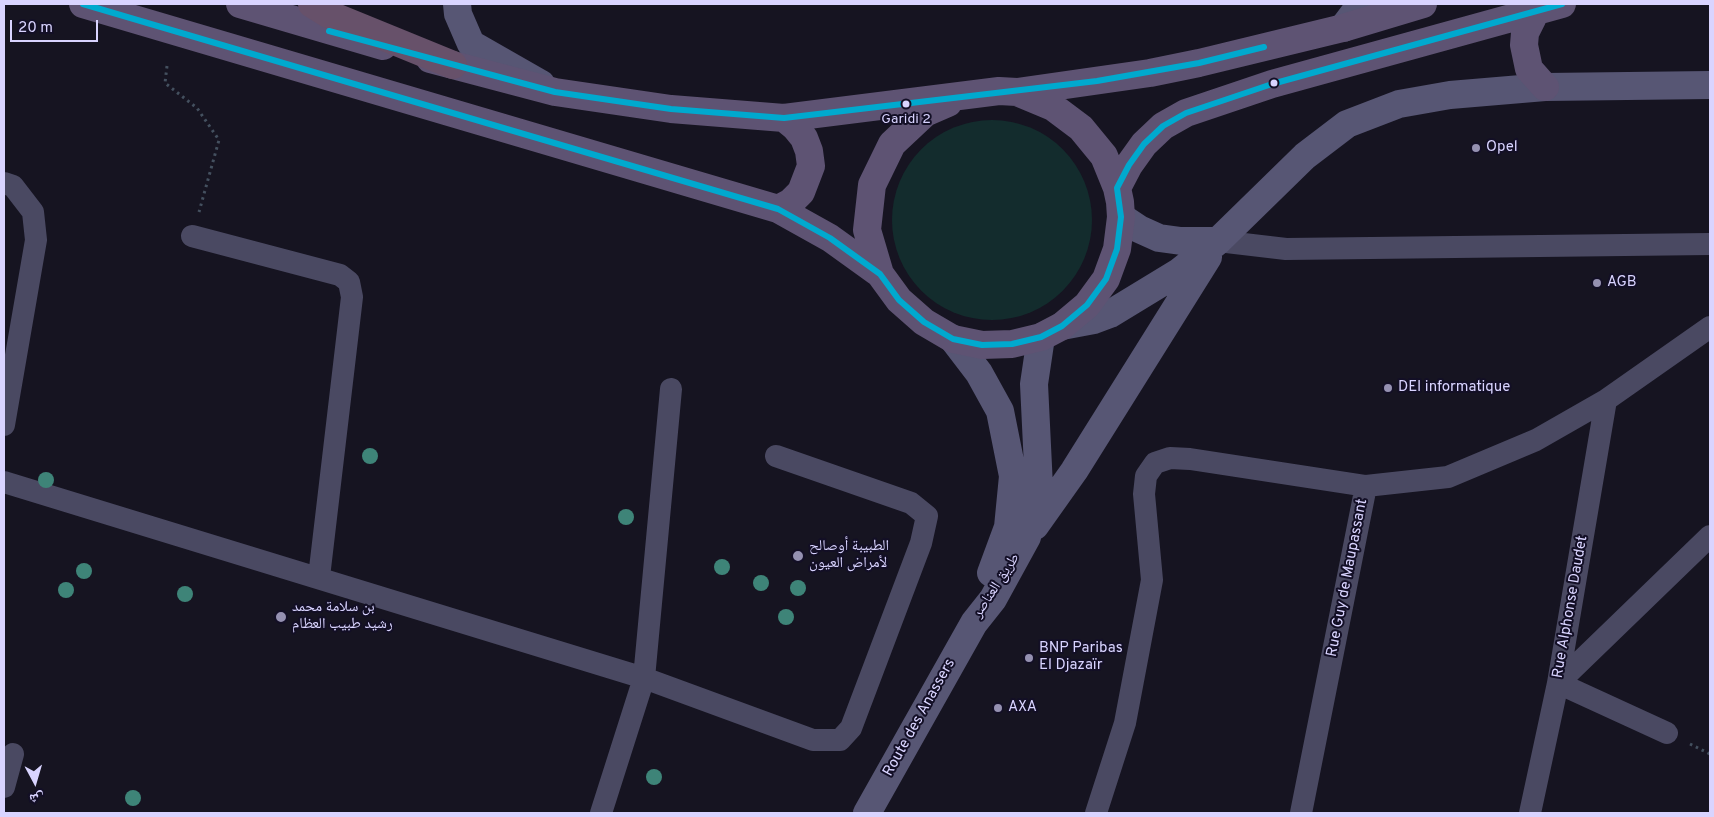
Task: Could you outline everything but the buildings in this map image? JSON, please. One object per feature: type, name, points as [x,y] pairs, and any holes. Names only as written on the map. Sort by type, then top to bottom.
[{"type":"highway","points":[[312,4],[328,14],[454,65]]},
{"type":"main road","points":[[82,4],[778,209],[830,238],[880,274],[899,300],[924,322],[953,339],[982,345],[1012,344],[1110,314],[1179,272],[1218,241],[1305,156],[1348,124],[1399,104],[1450,95],[1544,87],[1710,85]]},
{"type":"main road","points":[[240,4],[353,38],[555,92],[671,109],[784,118],[999,91],[1017,92],[1199,64],[1343,28],[1423,4]]},
{"type":"main road","points":[[457,4],[458,14],[471,44],[555,92]]},
{"type":"main road","points":[[1343,28],[1361,4]]},
{"type":"main road","points":[[1117,188],[1129,165],[1144,144],[1164,126],[1186,112],[1272,84],[1562,4]]},
{"type":"main road","points":[[1536,11],[1529,21],[1524,45],[1529,69],[1544,87]]},
{"type":"main road","points":[[1017,92],[1053,107],[1081,128],[1104,156],[1117,188],[1121,217],[1117,249],[1106,279],[1087,305],[1051,331]]},
{"type":"main road","points":[[880,274],[868,230],[872,185],[892,144],[925,113],[961,97]]},
{"type":"main road","points":[[778,209],[791,202],[801,192],[811,166],[809,151],[804,138],[795,126],[784,118]]},
{"type":"main road","points":[[1121,217],[1139,230],[1159,238],[1181,241],[1218,241]]},
{"type":"main road","points":[[1027,537],[1074,471],[1218,241]]},
{"type":"main road","name":"طريق العناصر","points":[[974,623],[993,599],[1027,537],[1039,487],[1034,384],[1051,331]]},
{"type":"main road","name":"طريق العناصر","points":[[953,339],[979,373],[1000,411],[1013,476],[1008,527],[999,556],[976,610],[974,623]]},
{"type":"main road","name":"Route des Anassers","points":[[866,813],[974,623]]},
{"type":"street","points":[[4,183],[13,186],[33,212],[36,240],[4,425]]},
{"type":"street","points":[[192,236],[340,275],[349,282],[352,296],[318,577]]},
{"type":"street","points":[[1218,241],[1286,249],[1710,244]]},
{"type":"street","name":"Rue Guy de Maupassant","points":[[1301,813],[1366,486],[1448,477],[1536,440],[1606,400],[1710,327]]},
{"type":"street","points":[[600,813],[644,678],[671,389]]},
{"type":"street","name":"Rue Alphonse Daudet","points":[[1530,813],[1558,683],[1606,400]]},
{"type":"street","points":[[4,482],[644,678],[813,740],[840,740],[851,728],[921,543],[927,516],[911,503],[776,456]]},
{"type":"street","points":[[1096,813],[1125,723],[1152,580],[1144,494],[1146,476],[1155,463],[1170,458],[1190,459],[1366,486]]},
{"type":"street","points":[[1667,733],[1558,683],[1710,536]]},
{"type":"street","points":[[4,787],[13,754]]},
{"type":"path","points":[[167,66],[165,83],[197,108],[219,140],[192,236]]},
{"type":"green space","points":[[982,120],[1002,120],[1030,127],[1048,137],[1063,149],[1075,164],[1085,182],[1092,210],[1092,230],[1085,258],[1075,276],[1063,291],[1048,303],[1030,313],[1002,320],[982,320],[954,313],[936,303],[915,284],[899,258],[896,249],[892,230],[892,210],[899,182],[909,164],[928,143],[954,127],[963,124]]},
{"type":"transit line","points":[[83,4],[778,209],[830,238],[880,274],[899,300],[924,322],[953,339],[982,345],[1012,344],[1041,337],[1062,326],[1087,305],[1106,279],[1117,249],[1121,217],[1117,188],[1129,165],[1144,144],[1163,126],[1186,113],[1272,84],[1562,4]]},
{"type":"transit line","points":[[329,31],[555,92],[671,109],[784,118],[1097,81],[1199,63],[1264,47]]},
{"type":"place","name":"Garidi 2","points":[[906,104]]},
{"type":"place","name":"Opel","points":[[1476,148]]},
{"type":"place","name":"AGB","points":[[1597,283]]},
{"type":"place","name":"DEI informatique","points":[[1388,388]]},
{"type":"place","name":"الطبيبة أوصالح لأمراض العيون","points":[[798,556]]},
{"type":"place","name":"بن سلامة محمد رشيد طبيب العظام","points":[[281,617]]},
{"type":"place","name":"BNP Paribas El Djazaïr","points":[[1029,658]]},
{"type":"place","name":"AXA","points":[[998,708]]}]
